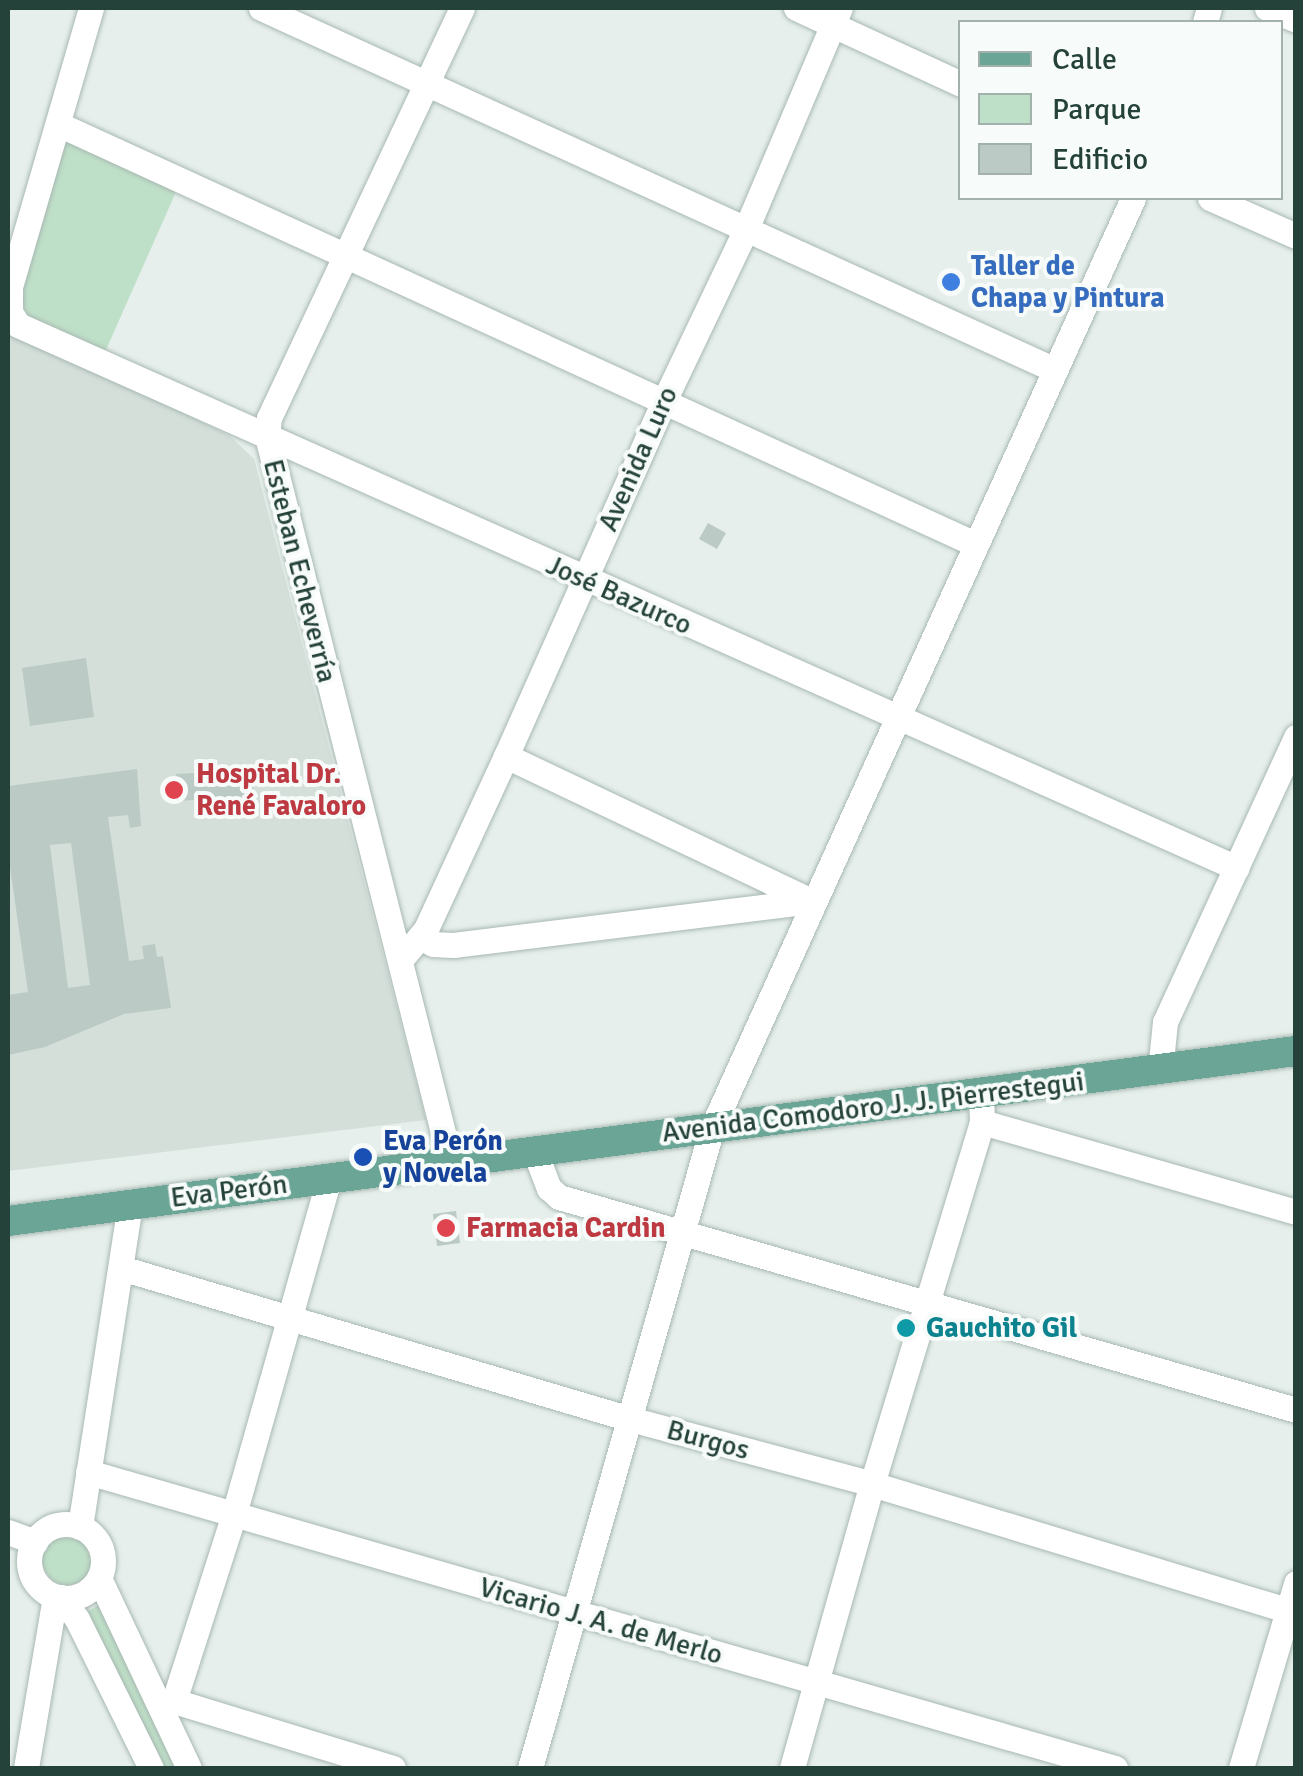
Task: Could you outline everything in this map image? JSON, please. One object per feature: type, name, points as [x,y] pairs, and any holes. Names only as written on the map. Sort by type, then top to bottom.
[{"type":"main road","name":"Avenida Comodoro J. J. Pierrestegui","points":[[451,1164],[712,1128],[982,1107],[1160,1071],[1296,1051]]},
{"type":"main road","name":"Eva Perón","points":[[8,1222],[451,1164]]},
{"type":"street","points":[[10,312],[17,220],[58,124],[91,8]]},
{"type":"street","points":[[261,8],[1053,370]]},
{"type":"street","name":"Esteban Echeverría","points":[[451,1164],[267,436],[268,418],[430,84],[462,8]]},
{"type":"street","points":[[796,8],[837,17],[958,83]]},
{"type":"street","points":[[1268,8],[1296,20]]},
{"type":"street","name":"Avenida Luro","points":[[401,959],[420,937],[506,756],[662,403],[746,229],[837,17]]},
{"type":"street","points":[[58,124],[975,544]]},
{"type":"street","points":[[530,1768],[712,1128],[894,717],[1131,200]]},
{"type":"street","points":[[1215,200],[1296,236]]},
{"type":"street","name":"José Bazurco","points":[[10,312],[18,325],[1237,868]]},
{"type":"street","points":[[1160,1071],[1165,1022],[1294,746]]},
{"type":"street","points":[[506,756],[812,900]]},
{"type":"street","points":[[420,937],[432,944],[453,945],[812,900]]},
{"type":"street","points":[[792,1768],[982,1107],[1296,1212]]},
{"type":"street","points":[[535,1152],[549,1188],[559,1197],[1296,1410]]},
{"type":"street","points":[[168,1705],[234,1514],[330,1178]]},
{"type":"street","points":[[80,1527],[130,1204]]},
{"type":"street","name":"Burgos","points":[[121,1268],[630,1419],[872,1484],[1292,1612]]},
{"type":"street","name":"Vicario J. A. de Merlo","points":[[88,1472],[1115,1768]]},
{"type":"street","points":[[151,1768],[77,1619],[58,1597],[20,1577],[34,1542],[56,1526],[80,1527],[101,1548],[99,1578],[168,1705],[189,1768]]},
{"type":"street","points":[[8,1532],[34,1542]]},
{"type":"street","points":[[58,1597],[83,1594],[99,1578]]},
{"type":"street","points":[[1240,1768],[1292,1612],[1296,1583]]},
{"type":"street","points":[[26,1768],[58,1597]]},
{"type":"street","points":[[168,1705],[392,1768]]},
{"type":"shaded area","name":"Hospital Dr. René Favaloro","points":[[8,327],[230,436],[254,459],[426,1120],[8,1171]]},
{"type":"green space","points":[[63,140],[176,192],[105,352],[28,319],[18,290]]},
{"type":"green space","points":[[70,1530],[90,1538],[98,1558],[90,1578],[70,1586],[50,1578],[42,1558],[50,1538]]},
{"type":"green space","points":[[99,1605],[178,1768],[160,1768],[85,1613]]},
{"type":"building","points":[[708,523],[726,533],[717,549],[699,539]]},
{"type":"building","points":[[86,658],[94,717],[30,726],[22,668]]},
{"type":"building","points":[[137,769],[141,826],[130,828],[128,815],[108,817],[129,961],[144,959],[142,946],[155,944],[157,957],[163,956],[171,1008],[124,1014],[45,1047],[8,1055],[8,995],[28,992],[8,853],[8,786]],"holes":[[[71,843],[90,985],[68,988],[50,845]]]},
{"type":"building","points":[[252,770],[254,796],[178,801],[176,774]]},
{"type":"building","name":"Farmacia Cardin","points":[[456,1211],[460,1243],[437,1246],[433,1214]]},
{"type":"place","name":"Taller de Chapa y Pintura","points":[[951,282]]},
{"type":"place","name":"Hospital Dr. René Favaloro","points":[[174,790]]},
{"type":"place","name":"Eva Perón y Novela","points":[[363,1157]]},
{"type":"place","name":"Farmacia Cardin","points":[[446,1228]]},
{"type":"place","name":"Gauchito Gil","points":[[906,1328]]}]
